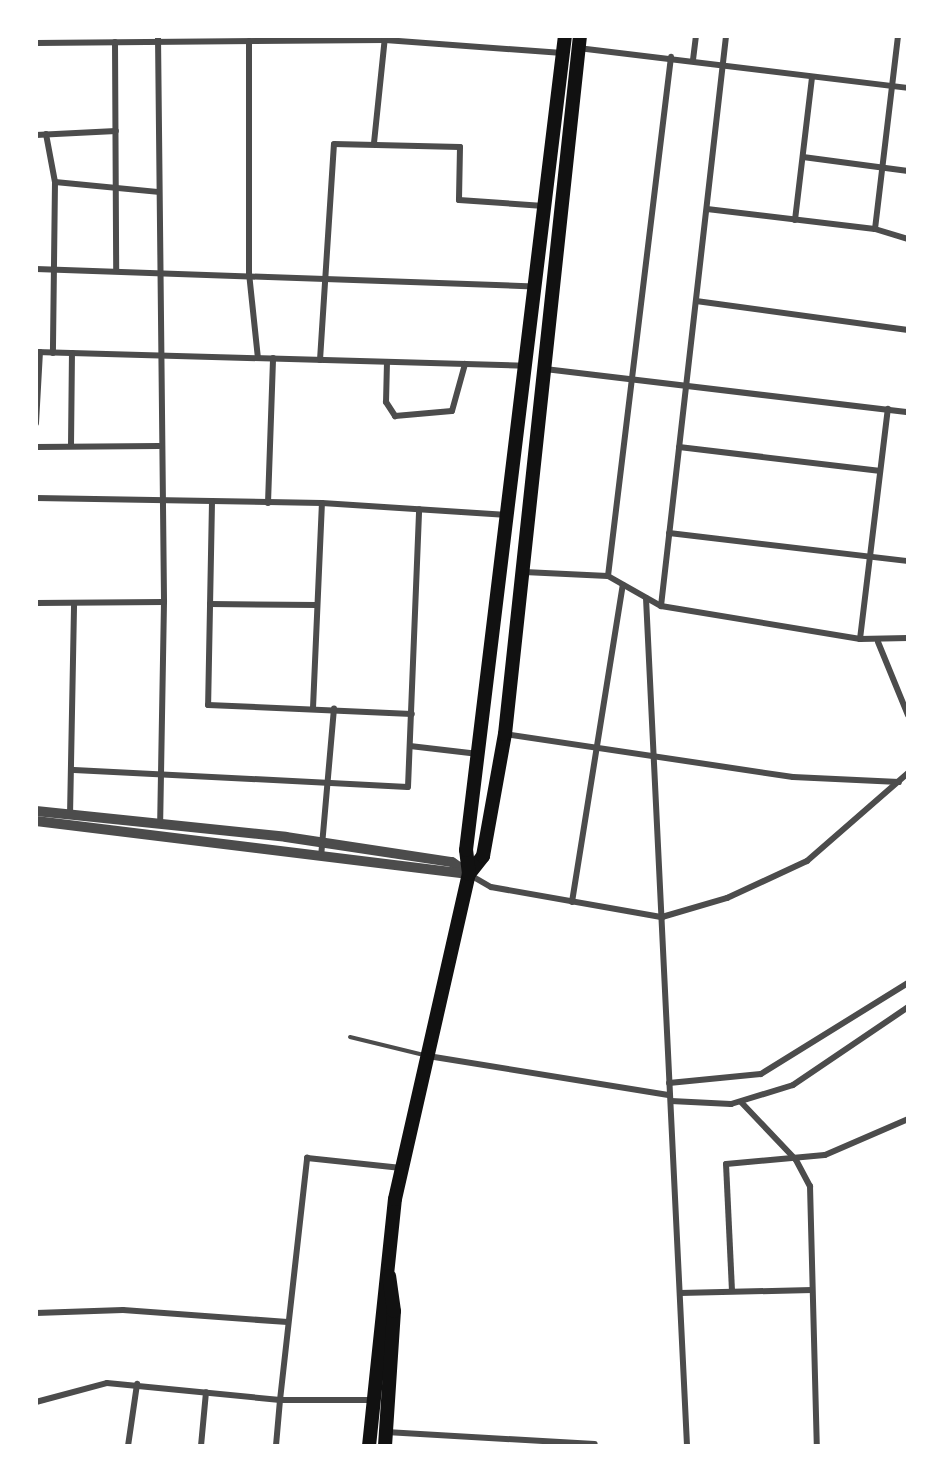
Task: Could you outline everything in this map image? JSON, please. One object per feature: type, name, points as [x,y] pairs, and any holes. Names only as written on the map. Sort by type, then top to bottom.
[{"type":"main road","points":[[369,1446],[388,1262],[402,1168],[469,874],[466,850],[480,754],[565,36]]},
{"type":"main road","points":[[469,874],[483,856],[505,734],[542,369],[579,42]]},
{"type":"main road","points":[[386,1439],[394,1311],[388,1262]]},
{"type":"street","points":[[693,60],[696,36]]},
{"type":"street","points":[[661,606],[726,36]]},
{"type":"street","points":[[875,229],[897,36]]},
{"type":"street","points":[[374,143],[385,38]]},
{"type":"street","points":[[36,43],[158,39],[249,41],[385,38],[562,53],[579,42],[693,60],[722,67],[908,88]]},
{"type":"street","points":[[158,39],[159,501],[164,602],[160,836]]},
{"type":"street","points":[[249,41],[249,273],[258,358]]},
{"type":"street","points":[[115,42],[116,269]]},
{"type":"street","points":[[608,576],[671,57]]},
{"type":"street","points":[[795,220],[812,77]]},
{"type":"street","points":[[36,135],[116,131]]},
{"type":"street","points":[[46,134],[55,182],[53,352]]},
{"type":"street","points":[[320,360],[323,277],[334,144],[374,143],[460,147],[459,200],[544,206]]},
{"type":"street","points":[[803,157],[908,171]]},
{"type":"street","points":[[55,182],[116,191],[158,192]]},
{"type":"street","points":[[707,209],[875,229],[908,239]]},
{"type":"street","points":[[36,268],[158,269],[535,286]]},
{"type":"street","points":[[696,302],[908,330]]},
{"type":"street","points":[[36,423],[38,352],[525,366]]},
{"type":"street","points":[[71,446],[72,353]]},
{"type":"street","points":[[268,503],[273,358]]},
{"type":"street","points":[[387,362],[386,402],[395,416],[452,411],[465,364]]},
{"type":"street","points":[[542,369],[686,383],[908,412]]},
{"type":"street","points":[[860,639],[867,554],[888,409]]},
{"type":"street","points":[[36,447],[159,446]]},
{"type":"street","points":[[679,447],[879,471]]},
{"type":"street","points":[[36,498],[322,503],[509,515]]},
{"type":"street","points":[[212,502],[208,705],[412,714]]},
{"type":"street","points":[[313,708],[322,503]]},
{"type":"street","points":[[74,770],[408,787],[419,510]]},
{"type":"street","points":[[669,533],[867,554],[908,561]]},
{"type":"street","points":[[521,572],[608,576],[661,606],[878,642],[908,638]]},
{"type":"street","points":[[572,902],[623,585]]},
{"type":"street","points":[[646,598],[687,1446]]},
{"type":"street","points":[[36,603],[164,602]]},
{"type":"street","points":[[70,820],[74,770],[74,604]]},
{"type":"street","points":[[210,604],[317,605]]},
{"type":"street","points":[[878,642],[908,715]]},
{"type":"street","points":[[321,857],[325,843],[334,709]]},
{"type":"street","points":[[505,734],[654,760],[793,777],[899,782]]},
{"type":"street","points":[[410,746],[480,754]]},
{"type":"street","points":[[36,821],[70,820],[160,824],[325,843],[452,862],[491,887],[662,917],[727,898],[807,861],[908,773]]},
{"type":"street","points":[[36,811],[70,820],[160,836],[469,874]]},
{"type":"street","points":[[669,1083],[761,1074],[908,983]]},
{"type":"street","points":[[428,1056],[671,1098],[741,1102],[793,1085],[908,1007]]},
{"type":"street","points":[[741,1102],[796,1160],[810,1186],[817,1446]]},
{"type":"street","points":[[732,1291],[726,1164],[796,1160],[825,1155],[908,1119]]},
{"type":"street","points":[[276,1446],[307,1158],[402,1168]]},
{"type":"street","points":[[680,1293],[812,1290]]},
{"type":"street","points":[[36,1313],[123,1310],[288,1322]]},
{"type":"street","points":[[36,1402],[107,1383],[137,1384],[280,1400],[388,1401]]},
{"type":"street","points":[[128,1446],[137,1384]]},
{"type":"street","points":[[201,1446],[206,1392]]},
{"type":"street","points":[[458,1446],[459,1436]]},
{"type":"street","points":[[386,1439],[459,1436],[528,1443],[595,1444]]},
{"type":"lane","points":[[350,1037],[428,1056]]}]
